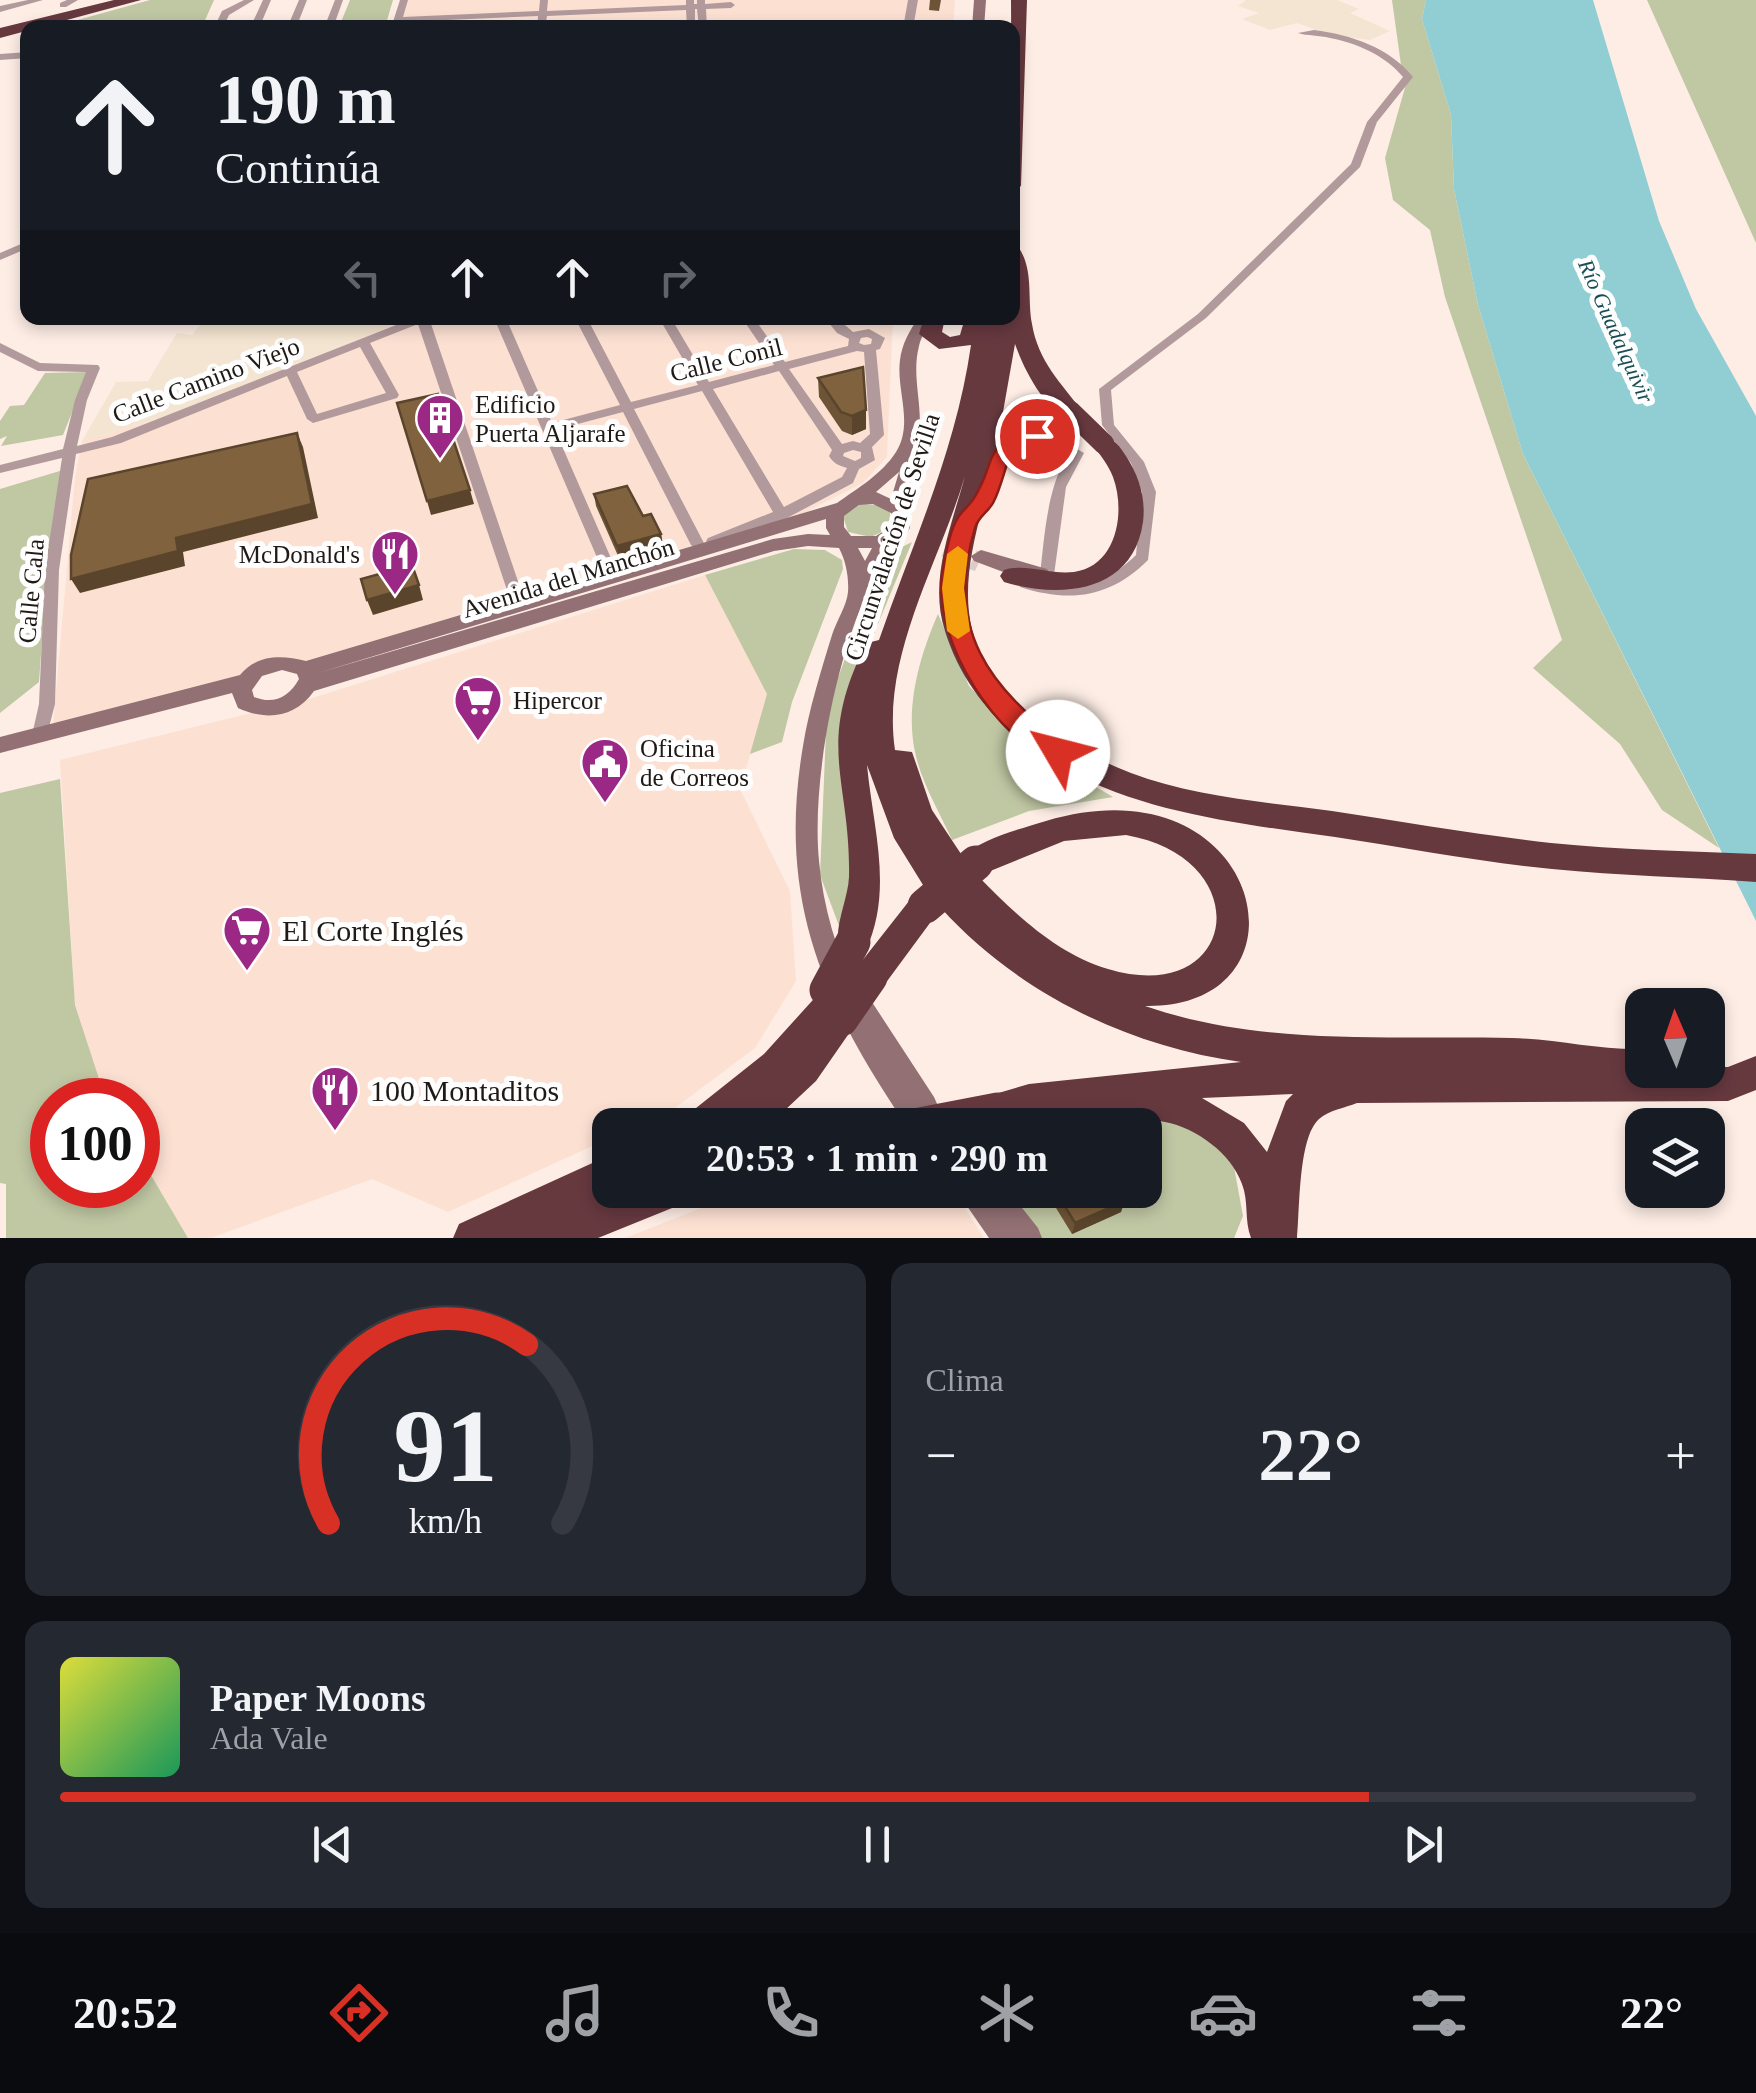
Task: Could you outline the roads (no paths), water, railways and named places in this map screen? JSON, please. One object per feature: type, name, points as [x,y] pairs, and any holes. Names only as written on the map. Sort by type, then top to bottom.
[{"type":"highway","points":[[38,20],[114,0]]},
{"type":"highway","points":[[45,20],[134,0]]},
{"type":"highway","points":[[1020,320],[1024,341],[1049,388],[1070,412],[1085,446],[1109,465],[1118,484],[1113,546],[1086,568],[1047,574]]},
{"type":"highway","points":[[929,325],[930,334],[947,344],[970,339],[973,325]]},
{"type":"highway","name":"Circunvalación de Sevilla","points":[[984,325],[958,459],[886,661],[878,709],[882,761],[896,809],[928,868],[968,915],[1030,967],[1094,1006],[1176,1034],[1260,1050],[1378,1056],[1565,1055],[1625,1066]]},
{"type":"highway","points":[[1005,325],[996,391],[953,576],[953,609],[961,640],[978,675],[1016,720],[1058,752],[1157,803]]},
{"type":"highway","points":[[972,858],[1073,826],[1114,822],[1153,828],[1196,849],[1218,871],[1234,910],[1228,947],[1207,972],[1179,986],[1137,990],[1096,981],[1043,953],[1000,919],[966,885],[936,844],[902,770],[897,705],[914,635],[958,522],[984,501],[994,467],[1008,448],[1025,438],[1085,446],[1124,469],[1130,489],[1130,528],[1120,558],[1110,568],[1080,580],[1045,582],[1013,576]]},
{"type":"highway","points":[[752,1108],[803,1069],[862,960],[868,876],[851,754],[852,718],[865,675],[905,591],[918,575]]},
{"type":"highway","points":[[752,1108],[862,960],[920,900],[1010,831],[1060,816],[1157,803],[1420,844],[1438,842],[1551,856],[1756,868]]},
{"type":"highway","name":"Circunvalación de Sevilla","points":[[1006,1108],[1029,1102],[1270,1076],[1625,1066]]},
{"type":"highway","points":[[1725,1069],[1756,1071]]},
{"type":"highway","points":[[1263,1238],[1273,1188],[1292,1128],[1310,1102],[1329,1093],[1386,1083],[1728,1084],[1756,1071]]},
{"type":"highway","points":[[1077,1108],[1132,1102],[1184,1106],[1202,1114],[1234,1138],[1273,1188],[1277,1238]]},
{"type":"highway","points":[[473,1238],[592,1182]]},
{"type":"highway","points":[[518,1238],[592,1205]]},
{"type":"highway","points":[[550,1238],[624,1208]]},
{"type":"main road","points":[[909,1108],[884,1074],[846,1006],[824,954],[808,893],[805,846],[813,749],[856,589],[856,564],[834,523],[846,504],[891,474],[909,449],[915,412],[907,357],[920,325]]},
{"type":"main road","points":[[856,589],[904,527],[902,490],[922,438],[924,412],[916,351],[925,325]]},
{"type":"main road","points":[[846,504],[885,500],[904,527]]},
{"type":"main road","name":"Avenida del Manchón","points":[[307,677],[518,602],[846,504]]},
{"type":"main road","name":"Avenida del Manchón","points":[[307,677],[772,546],[808,540],[870,544],[904,527]]},
{"type":"main road","points":[[1013,576],[980,559],[1047,574]]},
{"type":"main road","points":[[0,757],[243,689],[255,671],[274,663],[293,662],[307,677],[295,700],[269,710],[251,707],[243,689]]},
{"type":"main road","points":[[0,745],[243,689]]},
{"type":"main road","points":[[808,893],[856,998],[928,1108]]},
{"type":"main road","points":[[984,1208],[1007,1238]]},
{"type":"main road","points":[[1004,1208],[1028,1238]]},
{"type":"street","points":[[63,5],[74,0]]},
{"type":"street","points":[[226,7],[238,0]]},
{"type":"street","points":[[222,20],[226,13],[250,0]]},
{"type":"street","points":[[542,20],[544,0]]},
{"type":"street","points":[[1,4],[39,1]]},
{"type":"street","points":[[450,20],[690,3],[731,5]]},
{"type":"street","points":[[1013,576],[1041,589],[1084,591],[1119,578],[1143,558],[1149,492],[1137,462],[1108,425],[1105,390],[1202,316],[1356,165],[1372,122],[1408,77],[1386,55],[1308,30]]},
{"type":"street","name":"Calle Camino Viejo","points":[[0,469],[116,440],[406,325]]},
{"type":"street","points":[[425,325],[518,602]]},
{"type":"street","points":[[503,325],[610,572],[789,518],[848,480],[854,466],[868,460],[869,453],[864,447]]},
{"type":"street","points":[[585,325],[698,545]]},
{"type":"street","points":[[669,325],[789,518]]},
{"type":"street","points":[[753,325],[839,450],[838,460],[854,466]]},
{"type":"street","points":[[837,325],[867,338],[877,435],[864,447],[839,450]]},
{"type":"street","name":"Calle Conil","points":[[548,428],[784,369],[867,338]]},
{"type":"street","points":[[290,372],[312,419],[393,395],[364,343]]},
{"type":"street","name":"Calle Cala","points":[[0,346],[38,367],[94,368],[81,400],[52,570],[46,704],[40,735]]},
{"type":"street","points":[[1047,574],[1059,488],[1085,446]]},
{"type":"water","name":"Río Guadalquivir","points":[[1426,0],[1593,0],[1659,221],[1696,309],[1756,416],[1756,921],[1523,454],[1478,305],[1454,189],[1451,115],[1422,19]]},
{"type":"tunnel","points":[[918,535],[979,562]]},
{"type":"place","name":"Edificio Puerta Aljarafe","points":[[440,460]]},
{"type":"place","name":"McDonald's","points":[[395,596]]},
{"type":"place","name":"Hipercor","points":[[478,742]]},
{"type":"place","name":"Oficina de Correos","points":[[605,804]]},
{"type":"place","name":"El Corte Inglés","points":[[247,972]]},
{"type":"place","name":"100 Montaditos","points":[[335,1132]]}]
